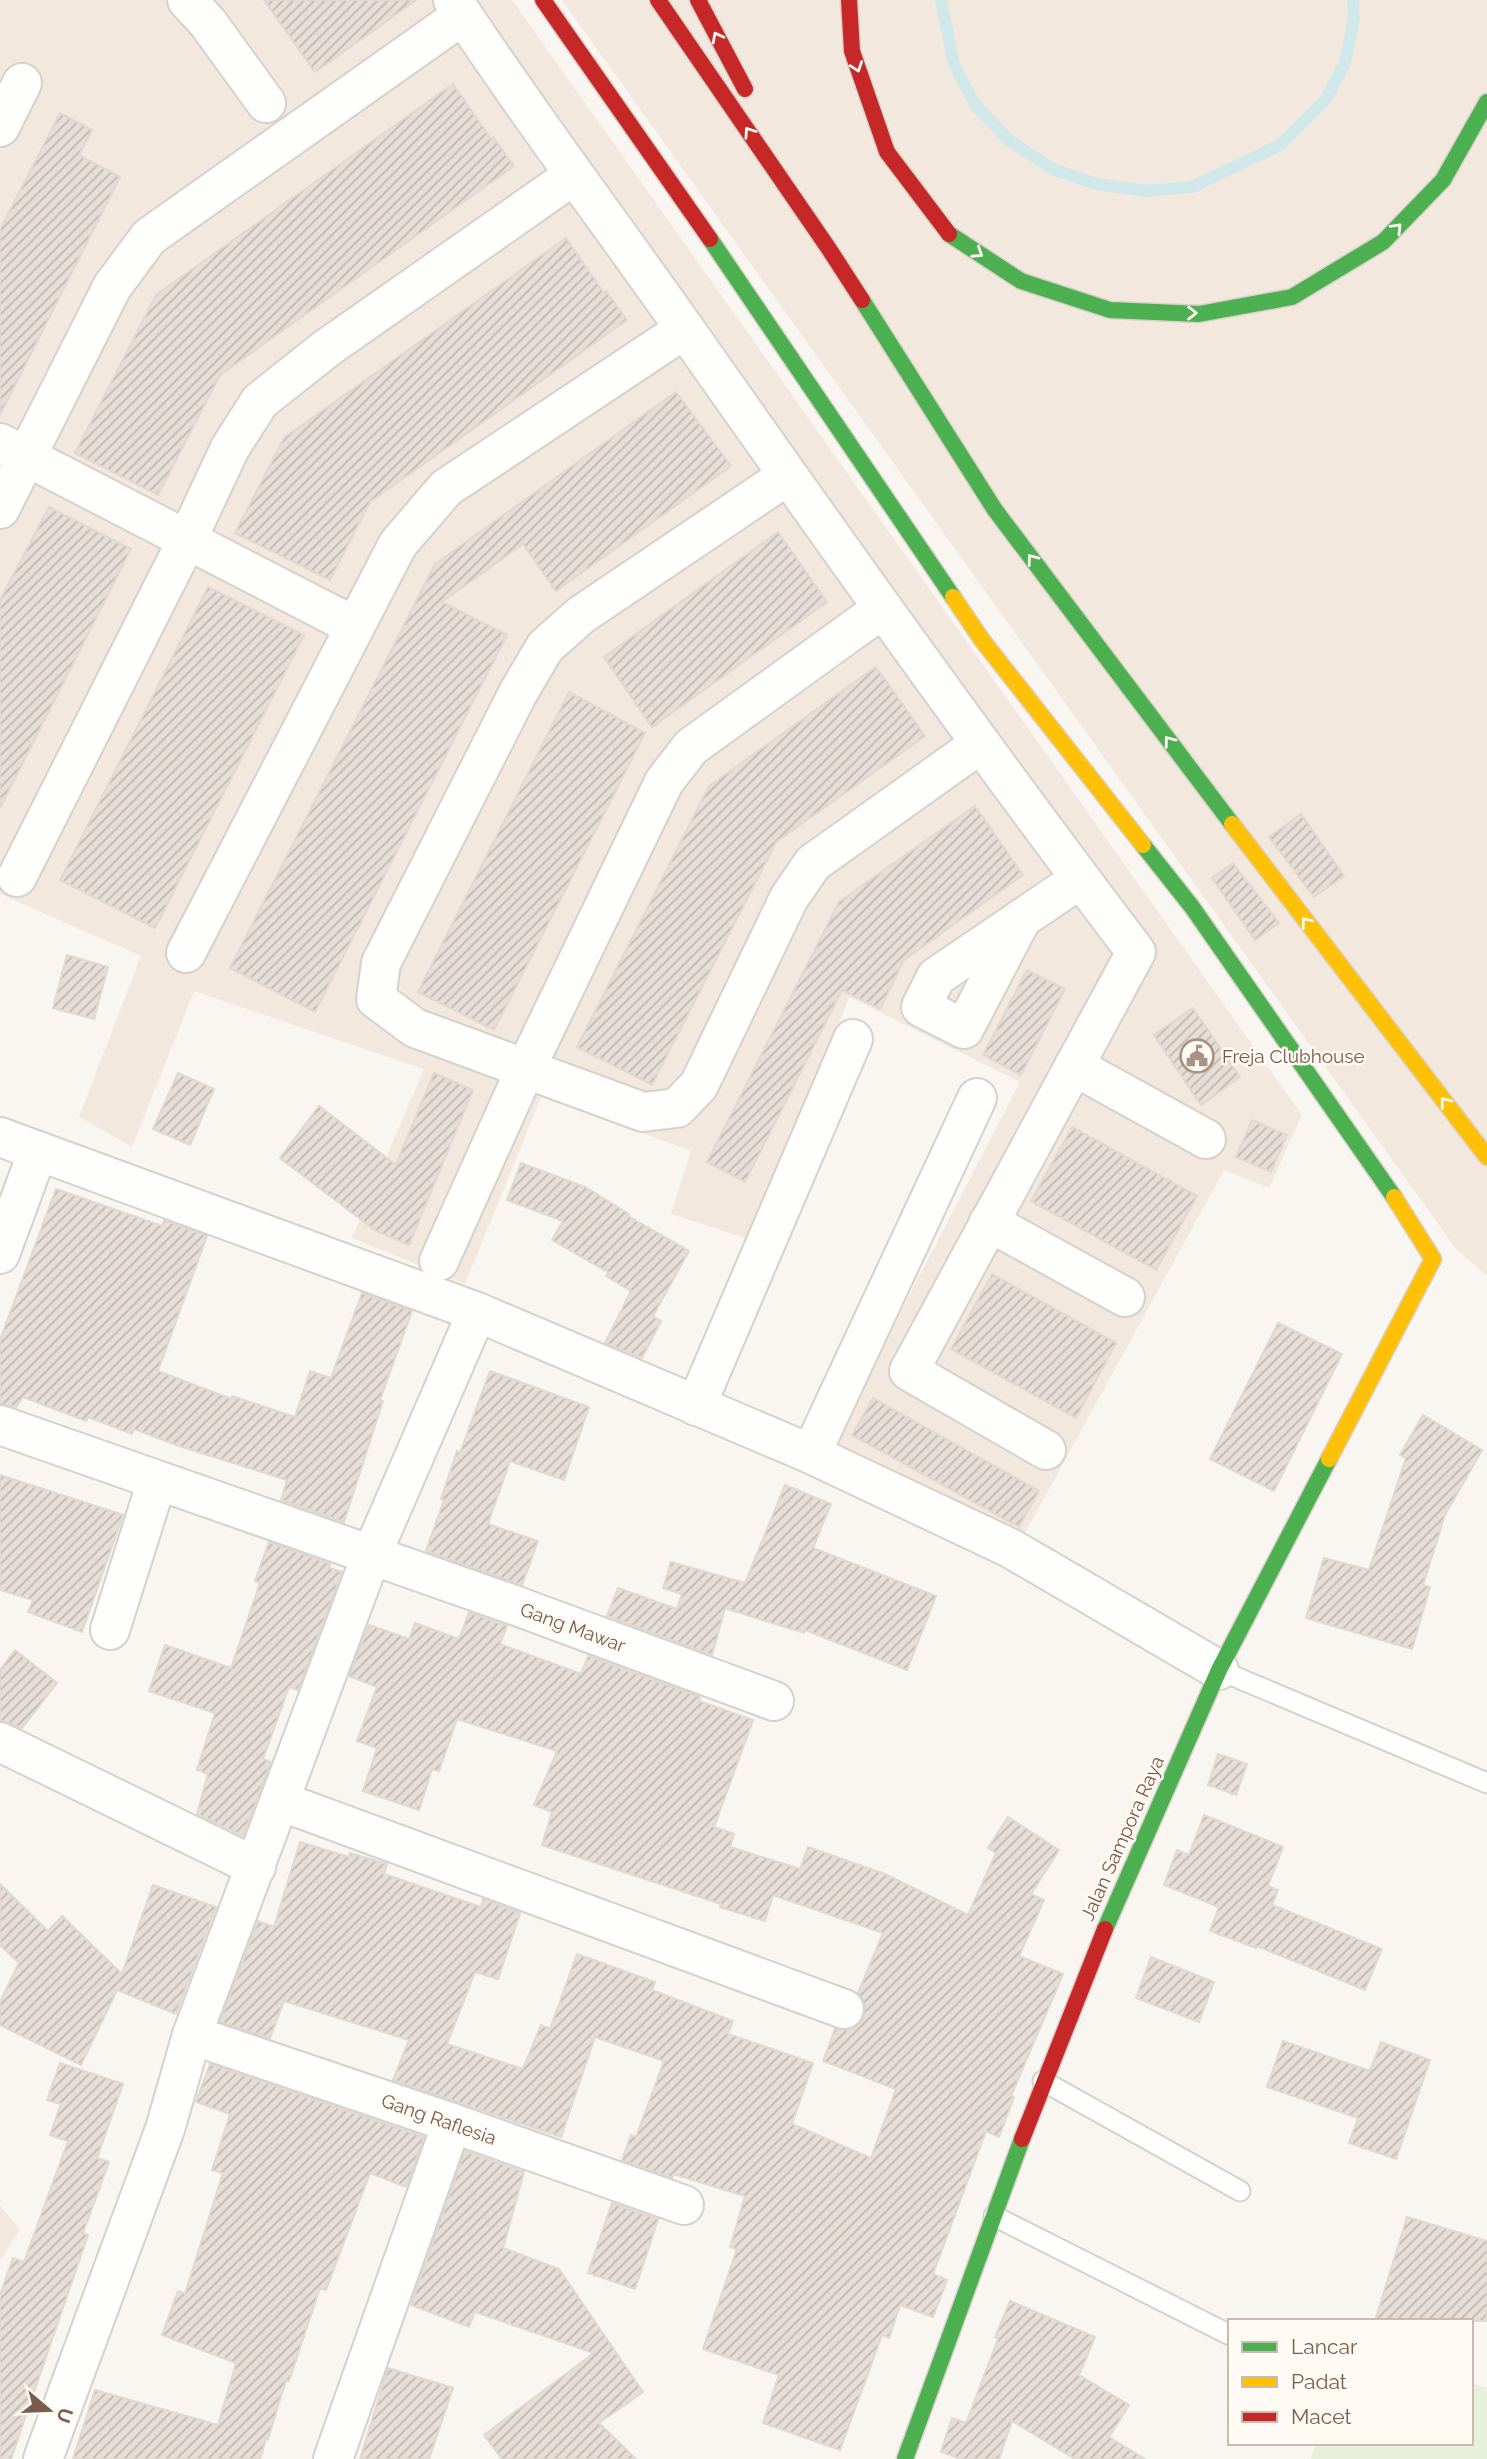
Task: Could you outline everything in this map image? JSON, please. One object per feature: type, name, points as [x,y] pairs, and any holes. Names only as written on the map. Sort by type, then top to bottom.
[{"type":"main road","name":"Jalan Sampora Raya","points":[[543,0],[982,640],[1192,907],[1377,1170],[1433,1259],[1219,1670],[1116,1901],[1043,2081],[905,2459]]},
{"type":"main road","points":[[659,0],[829,249],[995,510],[1275,882],[1487,1157]]},
{"type":"main road","points":[[698,0],[754,107]]},
{"type":"main road","points":[[849,0],[852,51],[887,152],[946,232],[1021,281],[1110,310],[1199,314],[1292,297],[1383,243],[1443,180],[1487,102]]},
{"type":"main road","points":[[767,130],[829,249]]},
{"type":"street","points":[[187,0],[208,23],[266,103]]},
{"type":"street","points":[[0,509],[13,450],[112,287],[149,237],[458,7],[574,175],[883,609],[1136,952],[909,1371],[1046,1450]]},
{"type":"street","points":[[0,127],[22,83]]},
{"type":"street","points":[[16,877],[187,540],[230,449],[260,401],[327,348],[574,175]]},
{"type":"street","points":[[186,953],[398,544],[446,488],[685,329]]},
{"type":"street","points":[[13,450],[354,626]]},
{"type":"street","points":[[788,476],[581,615],[545,647],[518,693],[381,963],[376,999],[415,1028],[525,1070],[643,1112],[677,1108],[699,1085],[789,898],[813,863],[980,744]]},
{"type":"street","points":[[439,1261],[525,1070],[664,782],[691,747],[883,609]]},
{"type":"street","points":[[1022,918],[1080,879]]},
{"type":"street","points":[[696,1406],[853,1039]]},
{"type":"street","points":[[1074,1066],[1206,1139]]},
{"type":"street","points":[[811,1454],[977,1098]]},
{"type":"street","points":[[0,1136],[477,1312],[811,1454],[1010,1548],[1219,1670]]},
{"type":"street","points":[[0,1254],[38,1151]]},
{"type":"street","points":[[989,1222],[1125,1297]]},
{"type":"street","points":[[43,2459],[165,2129],[192,2035],[371,1556],[477,1312]]},
{"type":"street","name":"Gang Mawar","points":[[0,1425],[527,1610],[774,1702]]},
{"type":"street","points":[[110,1630],[157,1481]]},
{"type":"street","points":[[0,1742],[256,1867]]},
{"type":"street","points":[[281,1801],[844,2010]]},
{"type":"street","name":"Gang Raflesia","points":[[192,2035],[684,2205]]},
{"type":"street","points":[[332,2459],[452,2123]]},
{"type":"lane","points":[[1219,1670],[1487,1783]]},
{"type":"lane","points":[[1043,2081],[1240,2192]]},
{"type":"lane","points":[[994,2216],[1228,2334]]},
{"type":"shaded area","points":[[0,0],[512,0],[1302,1115],[1269,1188],[1224,1170],[1020,1542],[832,1445],[1020,1082],[849,997],[757,1242],[671,1214],[691,1151],[542,1095],[465,1284],[352,1238],[424,1069],[194,991],[132,1147],[79,1117],[141,956],[0,894]]},
{"type":"shaded area","points":[[562,0],[1487,0],[1487,1276],[1456,1249]]},
{"type":"shaded area","points":[[0,2206],[20,2229],[0,2261]]},
{"type":"green space","points":[[1473,2384],[1487,2388],[1487,2459],[1311,2459],[1315,2445],[1473,2445]]},
{"type":"building","points":[[264,0],[416,0],[315,72]]},
{"type":"building","points":[[453,84],[491,139],[493,137],[514,166],[220,375],[158,495],[75,453],[156,295]]},
{"type":"building","points":[[60,113],[92,130],[79,155],[120,177],[0,415],[0,230]]},
{"type":"building","points":[[566,238],[604,293],[606,291],[627,320],[370,502],[330,580],[235,533],[284,438]]},
{"type":"building","points":[[676,392],[731,466],[556,591],[523,544],[442,602],[507,635],[315,1012],[230,968],[435,564]]},
{"type":"building","points":[[49,507],[131,549],[0,808],[0,600]]},
{"type":"building","points":[[778,532],[827,602],[652,727],[604,657]]},
{"type":"building","points":[[208,587],[304,635],[155,928],[60,880]]},
{"type":"building","points":[[876,667],[925,736],[776,842],[652,1085],[577,1047],[709,786]]},
{"type":"building","points":[[569,692],[645,733],[494,1030],[418,992]]},
{"type":"building","points":[[975,806],[1023,875],[904,960],[880,1009],[842,990],[745,1182],[707,1162],[839,902]]},
{"type":"building","points":[[1301,814],[1344,876],[1314,897],[1269,837]]},
{"type":"building","points":[[1233,863],[1279,923],[1255,940],[1212,878]]},
{"type":"building","points":[[67,955],[108,967],[94,1019],[53,1008]]},
{"type":"building","points":[[1027,970],[1065,989],[1021,1075],[983,1055]]},
{"type":"building","name":"Freja Clubhouse","points":[[1193,1008],[1240,1077],[1201,1105],[1154,1035]]},
{"type":"building","points":[[178,1073],[214,1089],[190,1145],[153,1129]]},
{"type":"building","points":[[434,1073],[473,1090],[409,1245],[376,1231],[280,1158],[319,1106],[396,1165]]},
{"type":"building","points":[[1252,1120],[1287,1135],[1271,1172],[1236,1157]]},
{"type":"building","points":[[1072,1127],[1197,1196],[1156,1270],[1031,1201]]},
{"type":"building","points":[[521,1163],[585,1187],[629,1214],[628,1216],[689,1251],[653,1316],[661,1321],[642,1358],[605,1343],[631,1291],[606,1276],[608,1272],[552,1240],[563,1221],[507,1200]]},
{"type":"building","points":[[56,1189],[162,1226],[164,1220],[207,1236],[158,1371],[231,1399],[232,1396],[295,1417],[310,1371],[331,1378],[362,1293],[412,1311],[380,1400],[383,1401],[344,1522],[281,1500],[287,1480],[134,1429],[132,1434],[88,1417],[86,1421],[23,1397],[16,1407],[0,1404],[0,1340]]},
{"type":"building","points":[[992,1274],[1116,1343],[1076,1418],[951,1349]]},
{"type":"building","points":[[1278,1323],[1342,1354],[1274,1491],[1210,1459]]},
{"type":"building","points":[[490,1371],[589,1407],[564,1480],[510,1461],[488,1524],[538,1541],[522,1585],[426,1551],[457,1451],[460,1453]]},
{"type":"building","points":[[873,1398],[1039,1491],[1019,1527],[852,1435]]},
{"type":"building","points":[[1423,1415],[1482,1450],[1445,1515],[1423,1585],[1430,1587],[1412,1649],[1306,1618],[1324,1558],[1369,1570],[1406,1458],[1400,1455]]},
{"type":"building","points":[[0,1475],[123,1515],[82,1632],[28,1612],[33,1600],[0,1590]]},
{"type":"building","points":[[785,1485],[831,1504],[813,1548],[936,1596],[907,1670],[805,1630],[804,1633],[725,1608],[712,1655],[607,1616],[618,1588],[677,1609],[682,1594],[663,1588],[671,1562],[745,1583]]},
{"type":"building","points":[[269,1542],[330,1564],[329,1568],[342,1572],[298,1690],[289,1687],[263,1759],[271,1762],[243,1836],[197,1814],[208,1774],[197,1770],[215,1713],[149,1691],[165,1645],[231,1668],[260,1583],[255,1581]]},
{"type":"building","points":[[469,1612],[507,1626],[500,1644],[581,1674],[588,1656],[700,1697],[699,1701],[753,1720],[714,1827],[734,1834],[730,1847],[800,1869],[808,1847],[885,1874],[968,1915],[996,1853],[988,1848],[1008,1817],[1059,1850],[1031,1894],[1044,1900],[1019,1956],[1063,1974],[1011,2096],[1014,2097],[999,2137],[986,2131],[933,2274],[947,2280],[933,2317],[900,2305],[889,2338],[882,2335],[840,2450],[763,2423],[779,2375],[703,2349],[737,2249],[730,2247],[745,2196],[673,2174],[672,2178],[622,2160],[631,2135],[636,2137],[664,2061],[595,2037],[561,2137],[393,2080],[409,2040],[284,2001],[270,2038],[220,2022],[258,1921],[274,1927],[300,1842],[349,1857],[350,1853],[387,1864],[384,1874],[481,1907],[483,1899],[520,1913],[498,1979],[475,1972],[447,2044],[523,2069],[541,2025],[550,2029],[577,1954],[655,1982],[652,1990],[733,2021],[728,2034],[813,2063],[792,2124],[871,2158],[896,2089],[823,2061],[835,2029],[848,2030],[857,2026],[864,2017],[865,2005],[858,1993],[883,1933],[773,1895],[765,1921],[542,1845],[552,1812],[534,1805],[557,1751],[457,1719],[439,1771],[432,1769],[419,1810],[363,1791],[377,1748],[357,1741],[377,1687],[349,1676],[369,1625],[409,1639],[415,1623],[459,1639]]},
{"type":"building","points":[[15,1650],[57,1683],[22,1728],[0,1720],[0,1670]]},
{"type":"building","points":[[1218,1754],[1247,1764],[1236,1795],[1208,1785]]},
{"type":"building","points":[[1204,1815],[1283,1847],[1268,1886],[1278,1890],[1272,1905],[1382,1949],[1365,1990],[1257,1946],[1256,1948],[1210,1931],[1219,1907],[1164,1885],[1177,1850],[1189,1855]]},
{"type":"building","points":[[0,1884],[48,1931],[62,1916],[122,1974],[153,1885],[216,1907],[176,2014],[117,1990],[81,2065],[0,2025],[0,2002],[19,1963],[0,1945]]},
{"type":"building","points":[[1151,1957],[1214,1982],[1199,2022],[1136,1998]]},
{"type":"building","points":[[1283,2041],[1370,2071],[1381,2042],[1430,2060],[1396,2159],[1349,2143],[1358,2118],[1267,2087]]},
{"type":"building","points":[[60,2063],[123,2084],[97,2158],[109,2162],[83,2233],[88,2235],[11,2459],[0,2459],[0,2295],[13,2258],[24,2262],[68,2141],[50,2135],[61,2104],[47,2100]]},
{"type":"building","points":[[210,2064],[424,2137],[406,2187],[370,2173],[326,2290],[320,2288],[260,2459],[73,2459],[95,2390],[218,2425],[236,2363],[162,2335],[178,2291],[185,2294],[223,2173],[212,2170],[230,2114],[196,2102]]},
{"type":"building","points":[[465,2151],[524,2172],[503,2248],[559,2269],[643,2392],[599,2423],[636,2459],[502,2459],[484,2435],[594,2353],[475,2312],[469,2327],[411,2305]]},
{"type":"building","points":[[612,2203],[658,2219],[635,2289],[588,2273]]},
{"type":"building","points":[[1407,2217],[1487,2241],[1487,2321],[1376,2319]]},
{"type":"building","points":[[1010,2301],[1095,2337],[1079,2375],[1129,2405],[1109,2437],[1145,2459],[1075,2459],[1012,2421],[999,2459],[961,2459],[941,2452],[952,2418],[966,2423]]},
{"type":"building","points":[[388,2368],[453,2388],[429,2459],[360,2459]]},
{"type":"waterway","points":[[941,0],[954,65],[976,106],[1010,141],[1053,169],[1096,184],[1147,191],[1192,187],[1280,145],[1326,99],[1345,63],[1354,18],[1353,0]]},
{"type":"traffic: fast","points":[[949,234],[1021,281],[1110,310],[1199,314],[1292,297],[1383,242],[1443,180],[1487,102]]},
{"type":"traffic: fast","points":[[710,239],[953,597]]},
{"type":"traffic: fast","points":[[862,300],[995,510],[1232,824]]},
{"type":"traffic: fast","points":[[1143,845],[1192,907],[1394,1197]]},
{"type":"traffic: fast","points":[[1105,1929],[1219,1670],[1329,1459]]},
{"type":"traffic: fast","points":[[905,2459],[1022,2139]]},
{"type":"traffic: slow","points":[[953,597],[982,640],[1143,845]]},
{"type":"traffic: slow","points":[[1232,824],[1487,1157]]},
{"type":"traffic: slow","points":[[1329,1459],[1433,1259],[1394,1197]]},
{"type":"traffic: jam","points":[[543,0],[710,239]]},
{"type":"traffic: jam","points":[[658,0],[862,300]]},
{"type":"traffic: jam","points":[[698,0],[745,89]]},
{"type":"traffic: jam","points":[[849,0],[852,51],[887,152],[949,234]]},
{"type":"traffic: jam","points":[[1022,2139],[1105,1929]]},
{"type":"place","name":"Freja Clubhouse","points":[[1197,1056]]}]
